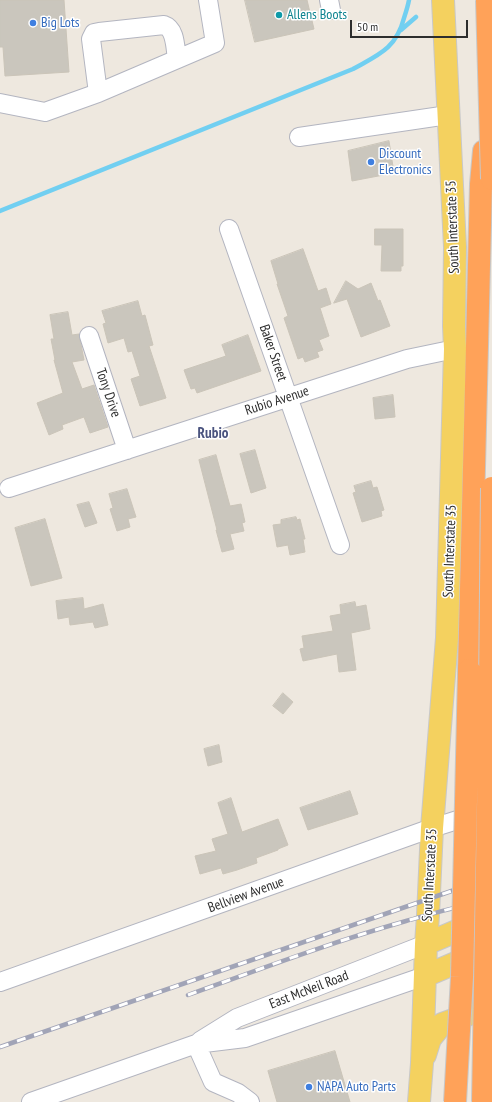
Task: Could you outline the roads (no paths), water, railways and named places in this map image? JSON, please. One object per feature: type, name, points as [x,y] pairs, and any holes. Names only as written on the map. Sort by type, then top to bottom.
[{"type":"highway","points":[[488,0],[492,179]]},
{"type":"highway","points":[[455,1102],[462,976],[481,184],[492,52]]},
{"type":"highway","points":[[483,1102],[490,746],[492,488]]},
{"type":"main road","name":"South Interstate 35","points":[[419,1102],[432,828],[447,638],[455,349],[455,247],[443,0]]},
{"type":"main road","points":[[447,638],[462,686],[473,702],[486,710],[492,711]]},
{"type":"main road","points":[[426,944],[492,916]]},
{"type":"main road","points":[[425,976],[492,947]]},
{"type":"main road","points":[[422,1063],[430,1039],[442,1024],[492,1006]]},
{"type":"street","points":[[0,103],[45,112],[98,93],[215,43],[208,0]]},
{"type":"street","points":[[98,93],[91,39],[94,33],[164,25],[169,26],[172,31],[177,59]]},
{"type":"street","points":[[299,137],[448,114]]},
{"type":"street","name":"Baker Street","points":[[229,229],[340,545]]},
{"type":"street","name":"Tony Drive","points":[[89,336],[127,450]]},
{"type":"street","name":"Rubio Avenue","points":[[9,488],[407,359],[455,349]]},
{"type":"street","name":"Bellview Avenue","points":[[0,982],[432,828],[492,809]]},
{"type":"street","name":"East McNeil Road","points":[[196,1044],[237,1018],[426,944]]},
{"type":"street","name":"East McNeil Road","points":[[31,1102],[196,1044],[245,1038],[425,976]]},
{"type":"street","points":[[196,1044],[213,1082],[238,1093],[250,1102]]},
{"type":"waterway","points":[[0,211],[353,69],[378,55],[391,44],[401,29],[409,0]]},
{"type":"waterway","points":[[401,30],[416,17]]},
{"type":"railway","points":[[0,1047],[492,877]]},
{"type":"railway","points":[[188,995],[296,956],[378,929],[449,909],[492,901]]},
{"type":"place","name":"Allens Boots","points":[[279,15]]},
{"type":"place","name":"Big Lots","points":[[33,23]]},
{"type":"place","name":"Discount Electronics","points":[[371,162]]},
{"type":"place","name":"NAPA Auto Parts","points":[[309,1087]]},
{"type":"district","name":"Rubio","points":[[213,434]]}]
